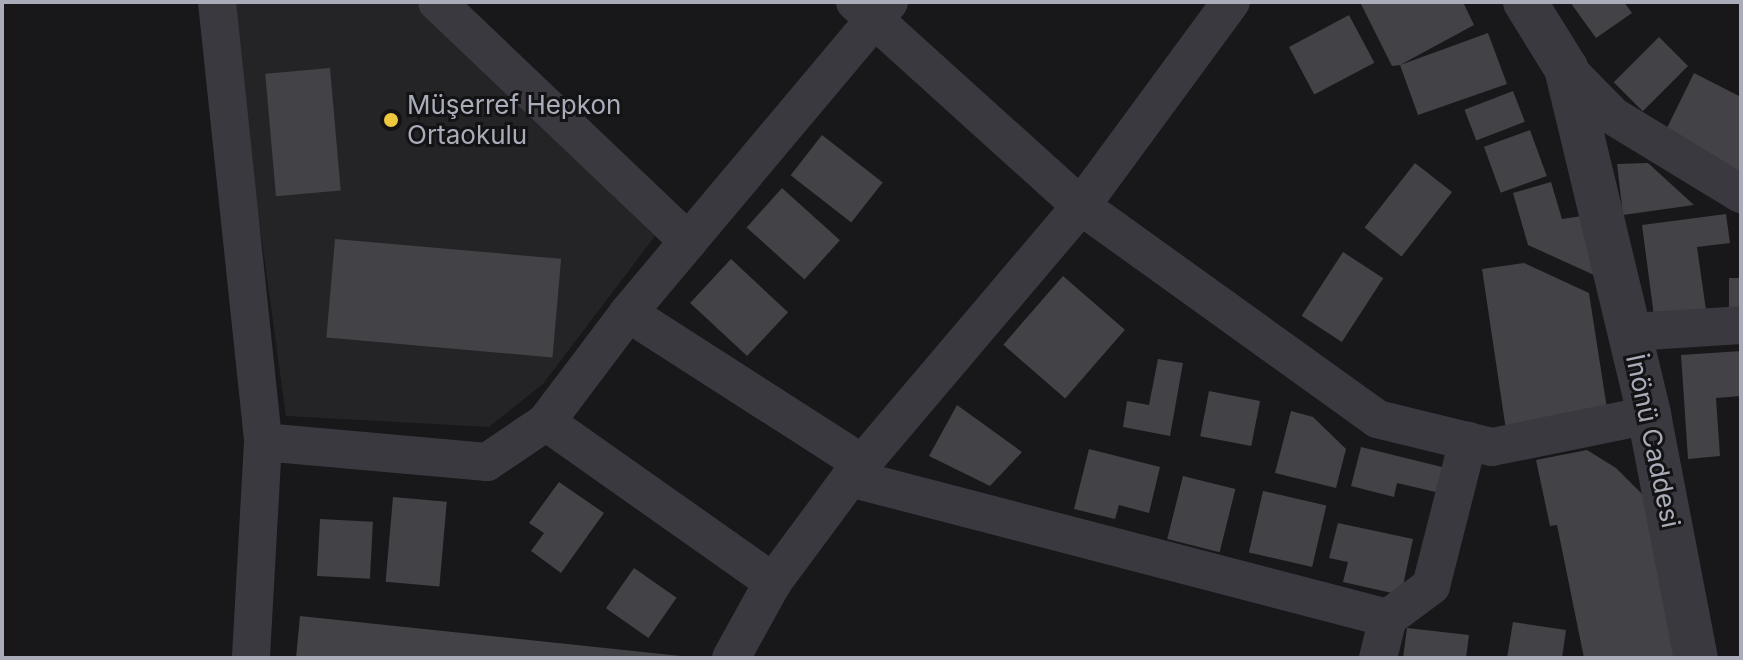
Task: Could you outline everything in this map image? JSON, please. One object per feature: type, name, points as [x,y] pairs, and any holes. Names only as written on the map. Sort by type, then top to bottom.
[{"type":"street","points":[[217,2],[263,442],[251,658]]},
{"type":"street","points":[[437,2],[688,241]]},
{"type":"street","points":[[731,658],[773,582],[856,471],[1081,206],[1231,2]]},
{"type":"street","points":[[1525,2],[1566,68],[1613,116],[1741,194]]},
{"type":"street","points":[[263,442],[487,462],[546,422],[628,313],[873,8],[1081,206],[1377,419],[1492,447],[1649,415]]},
{"type":"street","points":[[1566,68],[1631,332]]},
{"type":"street","points":[[628,313],[856,471],[1388,618]]},
{"type":"street","name":"İnönü Caddesi","points":[[1696,658],[1631,332],[1741,325]]},
{"type":"street","points":[[546,422],[773,582]]},
{"type":"street","points":[[1378,658],[1388,618],[1431,586],[1468,441]]},
{"type":"shaded area","name":"Müşerref Hepkon Ortaokulu","points":[[229,2],[417,3],[655,236],[543,384],[489,427],[286,416]]},
{"type":"building","points":[[1360,2],[1463,2],[1474,25],[1400,65],[1392,66]]},
{"type":"building","points":[[1570,2],[1624,2],[1632,13],[1596,38]]},
{"type":"building","points":[[1349,15],[1374,63],[1314,95],[1289,47]]},
{"type":"building","points":[[1488,33],[1507,84],[1418,115],[1400,65]]},
{"type":"building","points":[[1659,37],[1688,66],[1643,111],[1614,82]]},
{"type":"building","points":[[330,68],[341,191],[276,196],[265,74]]},
{"type":"building","points":[[1694,73],[1741,97],[1741,179],[1661,140]]},
{"type":"building","points":[[1513,91],[1525,122],[1476,140],[1464,110]]},
{"type":"building","points":[[1530,130],[1547,176],[1501,193],[1484,147]]},
{"type":"building","points":[[822,135],[883,182],[851,223],[791,175]]},
{"type":"building","points":[[1415,163],[1452,192],[1402,257],[1365,228]]},
{"type":"building","points":[[1648,163],[1694,205],[1623,215],[1617,164]]},
{"type":"building","points":[[1551,182],[1562,219],[1582,216],[1594,275],[1528,245],[1513,193]]},
{"type":"building","points":[[782,188],[840,240],[805,280],[747,227]]},
{"type":"building","points":[[1726,214],[1730,243],[1697,247],[1707,317],[1655,324],[1642,225]]},
{"type":"building","points":[[335,239],[561,259],[553,357],[326,338]]},
{"type":"building","points":[[1343,252],[1383,278],[1342,342],[1302,316]]},
{"type":"building","points":[[731,259],[788,312],[747,356],[690,303]]},
{"type":"building","points":[[1524,263],[1589,293],[1608,415],[1506,430],[1482,269]]},
{"type":"building","points":[[1063,276],[1125,330],[1065,398],[1003,345]]},
{"type":"building","points":[[1729,278],[1741,278],[1741,312],[1729,312]]},
{"type":"building","points":[[1741,351],[1741,396],[1716,398],[1720,456],[1688,459],[1681,355]]},
{"type":"building","points":[[1158,359],[1183,363],[1170,436],[1123,427],[1127,401],[1149,405]]},
{"type":"building","points":[[1209,391],[1260,401],[1251,446],[1200,436]]},
{"type":"building","points":[[957,405],[1022,452],[990,486],[929,456]]},
{"type":"building","points":[[1291,411],[1313,417],[1346,449],[1336,488],[1275,473]]},
{"type":"building","points":[[1361,447],[1446,468],[1440,493],[1397,483],[1394,497],[1351,486]]},
{"type":"building","points":[[1089,449],[1160,467],[1149,513],[1119,505],[1115,519],[1074,509]]},
{"type":"building","points":[[1587,450],[1616,468],[1654,506],[1685,658],[1584,658],[1557,525],[1550,526],[1536,460]]},
{"type":"building","points":[[1183,476],[1235,489],[1220,552],[1167,539]]},
{"type":"building","points":[[559,482],[604,513],[561,573],[531,551],[544,533],[529,523]]},
{"type":"building","points":[[1263,491],[1326,506],[1312,567],[1249,552]]},
{"type":"building","points":[[393,497],[447,502],[439,586],[386,582]]},
{"type":"building","points":[[320,519],[373,522],[370,579],[317,576]]},
{"type":"building","points":[[1338,523],[1413,539],[1401,595],[1343,582],[1348,562],[1329,558]]},
{"type":"building","points":[[634,568],[677,598],[648,638],[606,608]]},
{"type":"building","points":[[300,616],[681,656],[681,658],[296,658]]},
{"type":"building","points":[[1513,622],[1566,630],[1562,658],[1507,658]]},
{"type":"building","points":[[1407,628],[1469,635],[1466,658],[1403,658]]},
{"type":"place","name":"Müşerref Hepkon Ortaokulu","points":[[391,120]]}]
